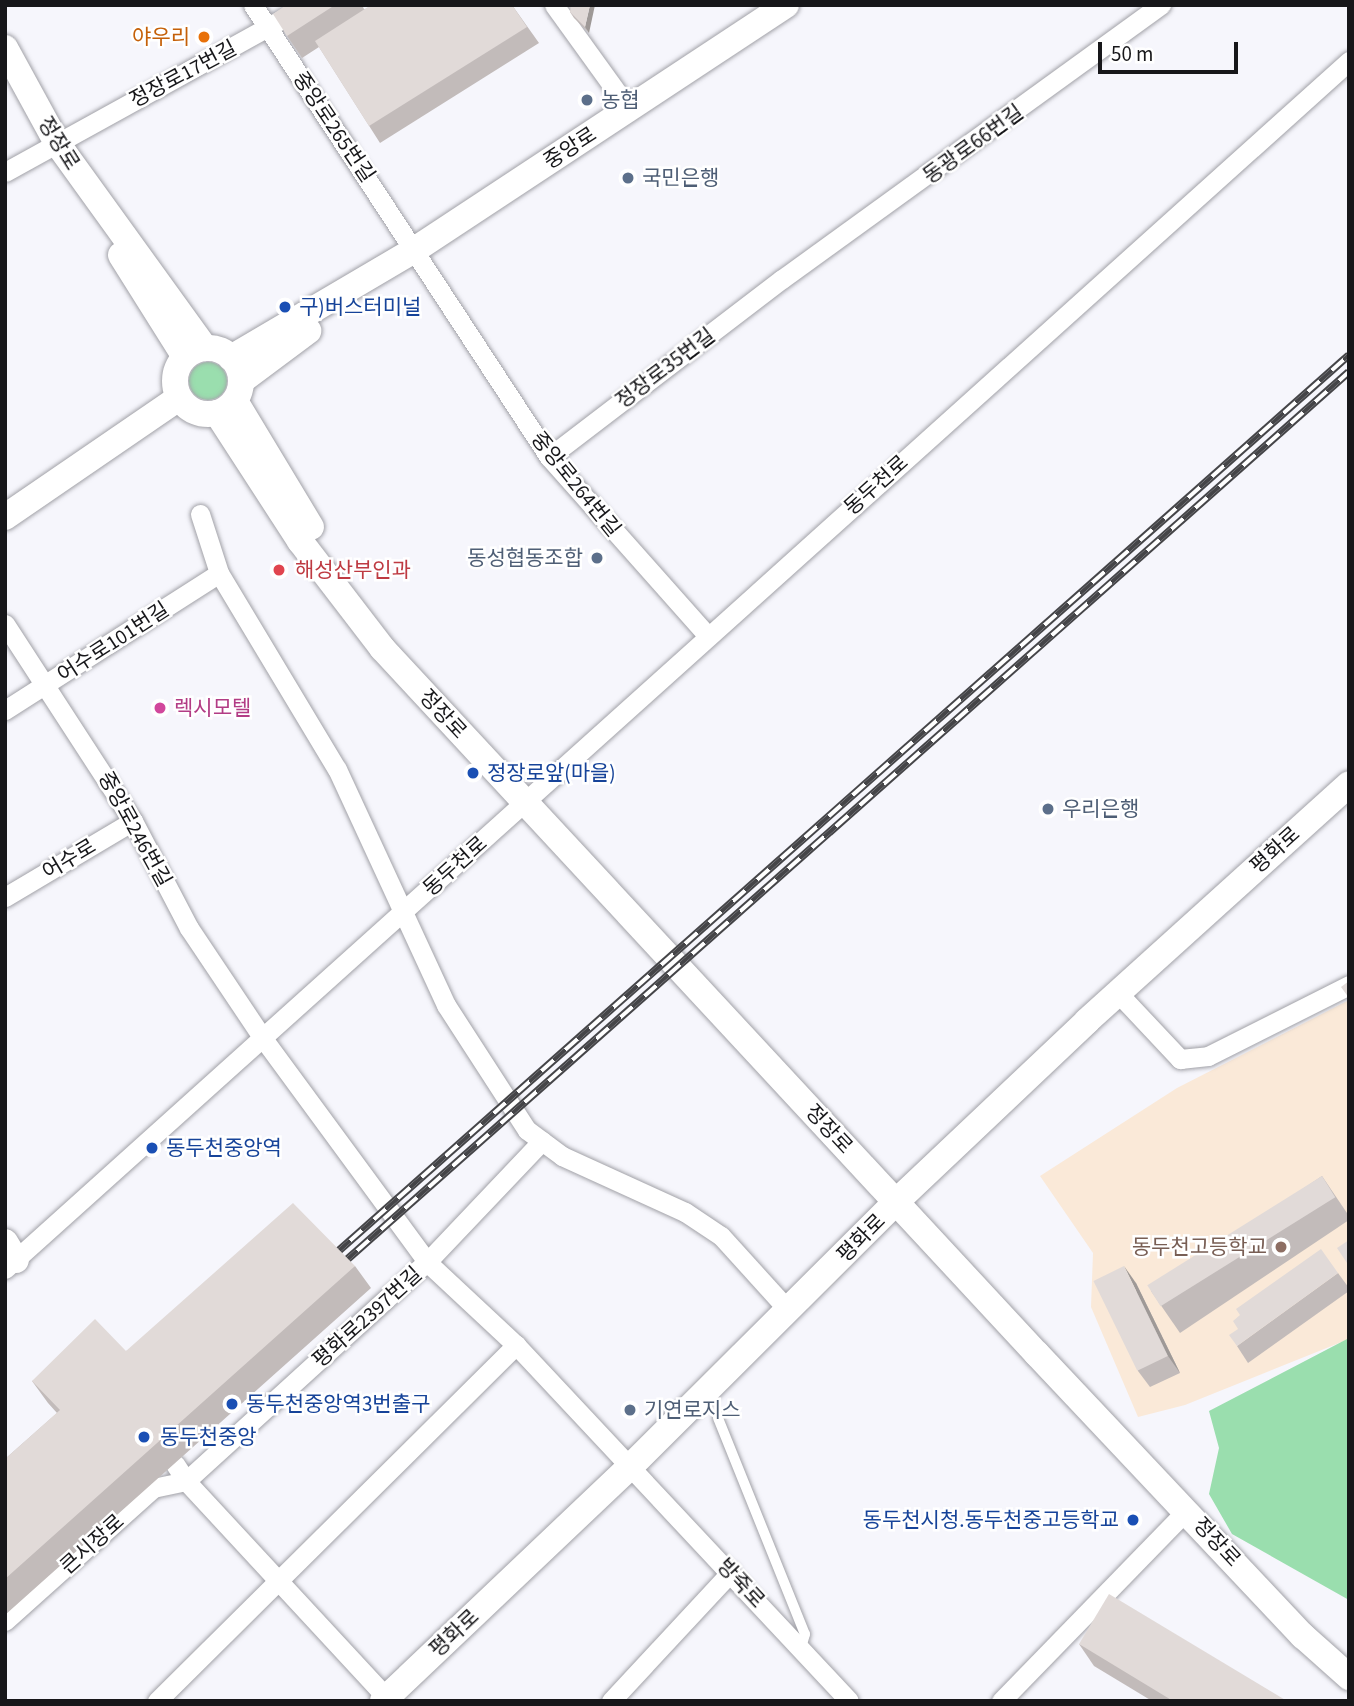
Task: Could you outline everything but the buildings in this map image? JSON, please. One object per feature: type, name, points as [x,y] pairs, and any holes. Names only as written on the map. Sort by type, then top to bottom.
[{"type":"street","name":"중앙로265번길","points":[[253,5],[415,249]]},
{"type":"street","name":"정장로17번길","points":[[5,172],[308,5]]},
{"type":"street","points":[[554,5],[629,108]]},
{"type":"street","name":"중앙로","points":[[5,517],[68,476],[216,394],[352,289],[786,5]]},
{"type":"street","name":"동광로66번길","points":[[782,279],[1161,5]]},
{"type":"street","name":"정장로","points":[[5,48],[57,143],[119,233],[142,256],[195,353]]},
{"type":"street","name":"동두천로","points":[[9,1257],[404,912],[1349,61]]},
{"type":"street","name":"중앙로264번길","points":[[415,249],[549,457],[708,636]]},
{"type":"street","name":"정장로35번길","points":[[549,457],[782,279]]},
{"type":"street","points":[[195,353],[216,394],[175,377],[195,353]]},
{"type":"street","name":"정장로","points":[[216,394],[312,528],[324,569],[382,648],[898,1200],[1037,1354],[1303,1636],[1349,1677]]},
{"type":"street","name":"동두천로","points":[[200,514],[219,573],[337,769],[446,1005],[527,1130],[562,1156],[685,1212],[721,1237],[789,1311]]},
{"type":"street","name":"어수로101번길","points":[[5,710],[48,685],[219,573]]},
{"type":"street","name":"중앙로246번길","points":[[5,624],[48,685],[133,821],[189,928],[262,1037]]},
{"type":"street","name":"평화로","points":[[384,1699],[629,1467],[898,1200],[1118,993],[1349,784]]},
{"type":"street","name":"어수로","points":[[5,897],[133,821]]},
{"type":"street","points":[[1118,993],[1181,1059],[1208,1056],[1349,985]]},
{"type":"street","points":[[262,1037],[427,1262],[542,1141]]},
{"type":"street","name":"평화로2397번길","points":[[180,1472],[427,1262],[516,1345],[629,1467]]},
{"type":"street","points":[[157,1701],[516,1345]]},
{"type":"street","name":"방죽로","points":[[629,1467],[731,1572],[849,1701]]},
{"type":"street","points":[[180,1472],[384,1699]]},
{"type":"street","name":"큰시장로","points":[[5,1621],[153,1488],[180,1472]]},
{"type":"street","points":[[1001,1701],[1187,1510]]},
{"type":"street","points":[[611,1701],[731,1572]]},
{"type":"lane","points":[[718,1418],[805,1634],[801,1649]]},
{"type":"shaded area","points":[[1349,1000],[1349,1339],[1185,1405],[1138,1417],[1091,1307],[1093,1253],[1040,1176],[1177,1088]]},
{"type":"green space","points":[[208,362],[221,368],[227,381],[221,394],[208,400],[195,394],[189,381],[195,368]]},
{"type":"green space","points":[[1349,1338],[1349,1600],[1232,1534],[1209,1494],[1219,1448],[1209,1411]]},
{"type":"railway","points":[[326,1262],[1349,355]]},
{"type":"railway","points":[[333,1272],[1349,372]]},
{"type":"place","name":"야우리","points":[[204,37]]},
{"type":"place","name":"농협","points":[[587,100]]},
{"type":"place","name":"국민은행","points":[[628,178]]},
{"type":"place","name":"구)버스터미널","points":[[285,307]]},
{"type":"place","name":"동성협동조합","points":[[597,558]]},
{"type":"place","name":"해성산부인과","points":[[279,570]]},
{"type":"place","name":"렉시모텔","points":[[160,708]]},
{"type":"place","name":"정장로앞(마을)","points":[[473,773]]},
{"type":"place","name":"우리은행","points":[[1048,809]]},
{"type":"place","name":"동두천중앙역","points":[[152,1148]]},
{"type":"place","name":"동두천고등학교","points":[[1281,1247]]},
{"type":"place","name":"동두천중앙역3번출구","points":[[232,1404]]},
{"type":"place","name":"기연로지스","points":[[630,1410]]},
{"type":"place","name":"동두천중앙","points":[[144,1437]]},
{"type":"place","name":"동두천시청.동두천중고등학교","points":[[1133,1520]]}]
